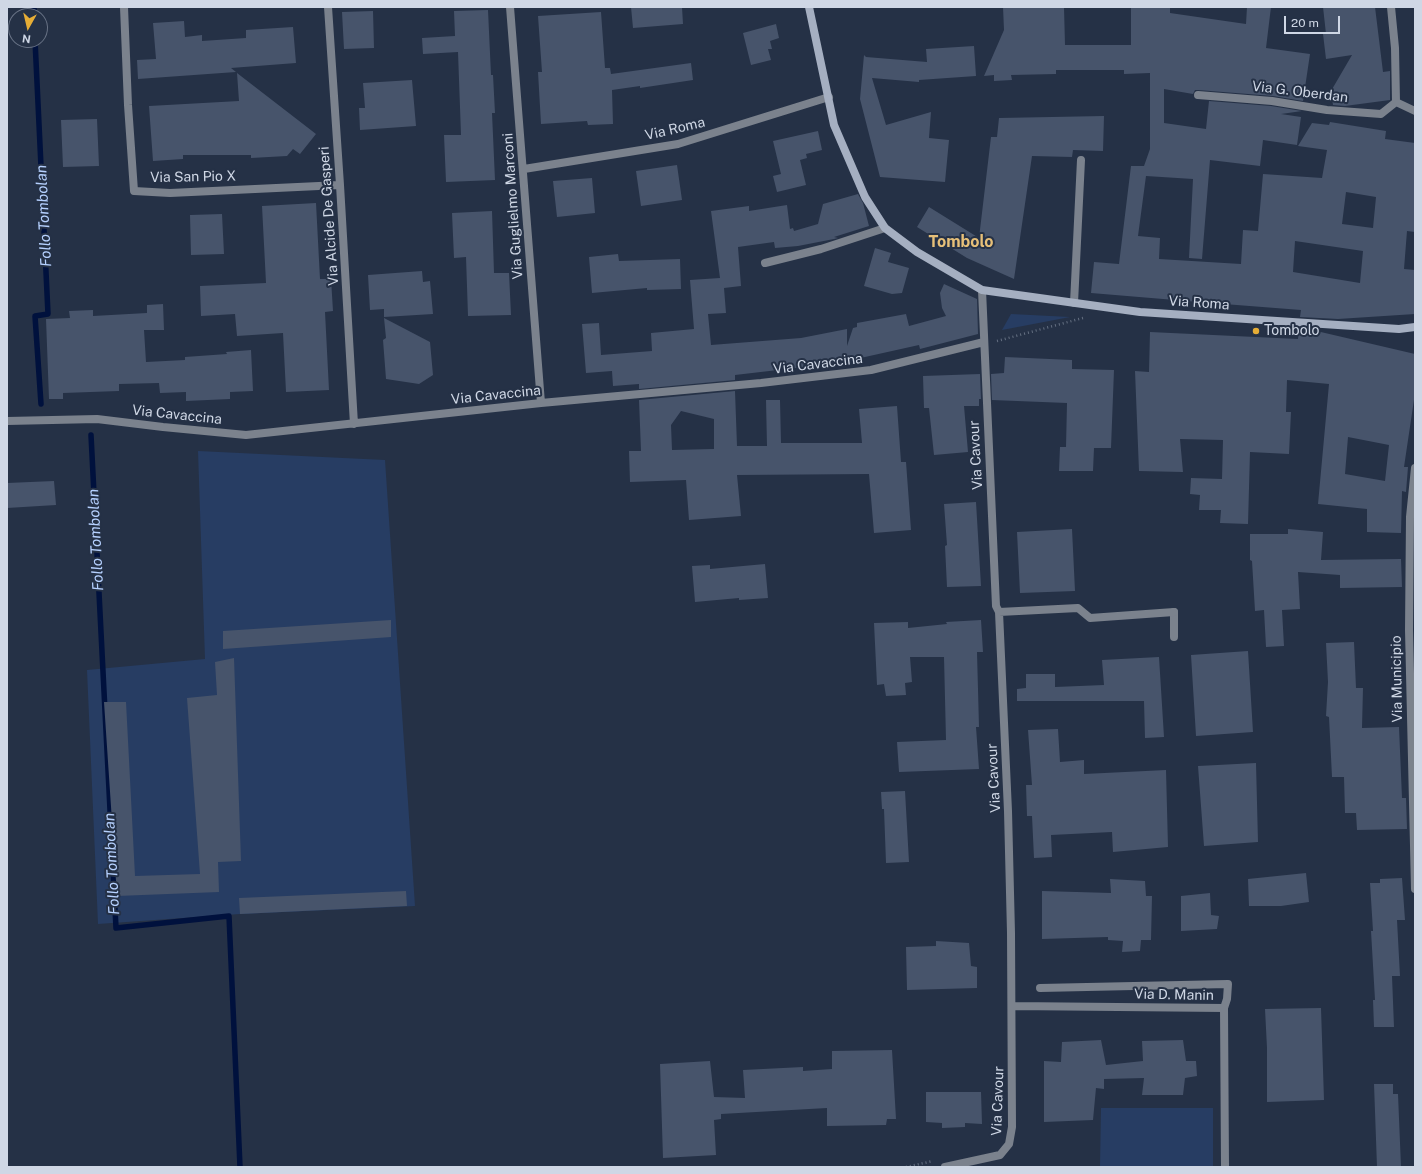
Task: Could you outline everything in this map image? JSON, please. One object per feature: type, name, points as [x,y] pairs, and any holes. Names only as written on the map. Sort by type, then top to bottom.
[{"type":"main road","name":"Via Roma","points":[[809,7],[834,124],[864,197],[885,228],[917,252],[982,290],[1140,312],[1399,329],[1415,327]]},
{"type":"street","name":"Via San Pio X","points":[[124,7],[128,106],[134,191],[170,193],[340,185]]},
{"type":"street","name":"Via Alcide De Gasperi","points":[[328,7],[354,424]]},
{"type":"street","name":"Via Guglielmo Marconi","points":[[510,7],[524,169],[541,403]]},
{"type":"street","points":[[1391,7],[1395,48],[1396,102],[1415,111]]},
{"type":"street","name":"Via G. Oberdan","points":[[1198,95],[1272,101],[1327,110],[1381,114],[1396,102]]},
{"type":"street","name":"Via Roma","points":[[524,169],[678,144],[829,96]]},
{"type":"street","points":[[1074,303],[1081,160]]},
{"type":"street","points":[[764,263],[821,250],[885,228]]},
{"type":"street","points":[[982,290],[984,342]]},
{"type":"street","name":"Via Cavaccina","points":[[7,421],[97,419],[163,428],[246,435],[541,403],[761,383],[871,370],[984,342]]},
{"type":"street","name":"Via Cavour","points":[[945,1167],[1000,1155],[1009,1144],[1012,1127],[1012,1006],[1008,811],[999,612],[996,606],[984,342]]},
{"type":"street","name":"Via Municipio","points":[[1415,468],[1410,517],[1409,630],[1414,790],[1415,889]]},
{"type":"street","points":[[999,612],[1078,608],[1090,618],[1174,612],[1174,637]]},
{"type":"street","points":[[1040,988],[1228,984],[1227,999],[1224,1008]]},
{"type":"street","name":"Via D. Manin","points":[[1012,1006],[1224,1008],[1225,1167]]},
{"type":"path","points":[[984,342],[1000,340],[1081,320],[1101,307]]},
{"type":"path","points":[[906,1167],[936,1160]]},
{"type":"shaded area","points":[[1011,314],[1070,317],[1002,330]]},
{"type":"shaded area","points":[[198,451],[385,460],[415,906],[240,914],[98,924],[87,670],[205,659]]},
{"type":"shaded area","points":[[1101,1108],[1213,1108],[1213,1167],[1100,1167]]},
{"type":"building","points":[[631,7],[682,7],[683,24],[633,28]]},
{"type":"building","points":[[1003,7],[1064,7],[1065,45],[1131,45],[1131,7],[1170,7],[1170,13],[1246,24],[1247,7],[1271,7],[1266,48],[1310,54],[1303,101],[1273,96],[1198,90],[1195,90],[1193,94],[1164,89],[1164,123],[1206,129],[1209,101],[1271,106],[1302,111],[1281,114],[1301,117],[1297,145],[1263,140],[1260,166],[1210,160],[1202,259],[1189,258],[1193,179],[1146,176],[1138,236],[1160,238],[1159,259],[1241,264],[1243,230],[1258,231],[1263,174],[1322,178],[1327,150],[1298,146],[1312,123],[1329,125],[1330,122],[1386,131],[1385,139],[1415,143],[1415,232],[1407,231],[1404,269],[1415,270],[1415,314],[1338,319],[1300,317],[1301,310],[1091,293],[1094,262],[1119,264],[1131,166],[1144,166],[1150,149],[1150,73],[1124,74],[1124,70],[1056,70],[1056,74],[1011,75],[1012,80],[994,81],[994,75],[984,76],[1004,30]],"holes":[[[1346,192],[1376,197],[1373,228],[1342,224]],[[1295,241],[1363,251],[1360,283],[1293,272]]]},
{"type":"building","points":[[1323,7],[1375,7],[1383,72],[1390,71],[1390,100],[1345,106],[1333,105],[1331,91],[1352,55],[1326,59],[1323,34],[1326,34]]},
{"type":"building","points":[[488,10],[491,75],[493,75],[495,113],[492,113],[495,180],[446,182],[444,135],[461,135],[458,52],[423,54],[422,38],[455,36],[454,11]]},
{"type":"building","points":[[373,11],[374,48],[344,49],[342,12]]},
{"type":"building","points":[[601,12],[605,68],[610,68],[611,74],[691,63],[693,80],[640,88],[640,86],[612,90],[613,124],[588,125],[587,121],[541,124],[538,72],[542,72],[538,16]]},
{"type":"building","points":[[184,21],[185,37],[202,35],[202,41],[246,38],[246,30],[293,27],[296,63],[231,68],[236,72],[138,79],[137,60],[156,59],[153,23]]},
{"type":"building","points":[[776,24],[779,38],[770,41],[772,49],[768,49],[771,60],[751,65],[743,33]]},
{"type":"building","points":[[974,46],[976,76],[919,80],[919,82],[872,78],[886,125],[931,112],[929,138],[949,140],[945,182],[880,177],[860,99],[864,55],[866,57],[927,62],[926,49]]},
{"type":"building","points":[[237,73],[316,134],[300,154],[293,149],[287,156],[251,158],[251,155],[183,155],[183,159],[153,161],[149,106],[239,101]]},
{"type":"building","points":[[412,80],[416,126],[360,130],[359,108],[365,108],[363,83]]},
{"type":"building","points":[[1104,116],[1103,151],[1073,150],[1072,157],[1032,156],[1014,279],[967,258],[917,227],[929,207],[979,238],[991,137],[997,137],[999,118]]},
{"type":"building","points":[[97,119],[99,166],[63,167],[61,120]]},
{"type":"building","points":[[818,131],[822,150],[806,154],[807,158],[800,160],[806,185],[777,192],[773,176],[781,174],[773,141]]},
{"type":"building","points":[[677,165],[682,200],[641,206],[636,171]]},
{"type":"building","points":[[592,178],[595,213],[557,217],[553,181]]},
{"type":"building","points":[[858,194],[863,203],[869,226],[834,237],[838,238],[798,246],[775,248],[774,242],[738,247],[741,286],[724,288],[726,313],[708,314],[711,345],[801,338],[847,329],[847,346],[853,328],[857,327],[857,323],[906,314],[909,326],[946,316],[942,308],[940,293],[944,284],[977,299],[978,334],[920,349],[919,345],[838,363],[735,375],[735,380],[639,389],[639,384],[613,386],[612,371],[586,373],[582,324],[599,323],[601,355],[652,351],[651,333],[694,329],[690,280],[720,278],[711,211],[749,206],[749,211],[787,205],[790,229],[793,228],[794,231],[818,224],[823,204]]},
{"type":"building","points":[[316,203],[320,279],[331,279],[333,311],[325,312],[329,390],[286,392],[283,333],[237,336],[235,314],[201,316],[200,286],[266,283],[262,206]]},
{"type":"building","points":[[492,211],[494,273],[509,273],[511,315],[468,316],[466,257],[454,258],[452,213]]},
{"type":"building","points":[[222,214],[224,254],[191,255],[190,215]]},
{"type":"building","points":[[875,248],[891,253],[888,262],[909,268],[902,293],[892,294],[864,286]]},
{"type":"building","points":[[618,254],[619,261],[680,259],[681,289],[647,290],[647,288],[592,293],[589,257]]},
{"type":"building","points":[[422,271],[423,282],[430,281],[433,314],[384,317],[384,309],[370,310],[368,275]]},
{"type":"building","points":[[163,304],[164,330],[144,330],[146,362],[185,360],[185,357],[227,354],[226,352],[251,350],[253,391],[230,392],[230,399],[186,401],[186,392],[160,393],[159,383],[119,384],[119,391],[63,393],[63,399],[49,399],[46,319],[70,318],[69,311],[93,310],[93,316],[147,313],[147,305]]},
{"type":"building","points":[[384,318],[430,342],[433,375],[419,384],[386,379],[383,340],[386,338]]},
{"type":"building","points":[[1299,328],[1308,329],[1415,354],[1415,393],[1404,467],[1408,467],[1406,492],[1402,491],[1401,533],[1367,532],[1367,509],[1318,504],[1329,384],[1287,380],[1286,412],[1291,412],[1289,454],[1250,452],[1248,524],[1220,523],[1221,510],[1199,510],[1200,495],[1190,494],[1191,478],[1222,479],[1223,440],[1180,439],[1183,472],[1139,471],[1135,371],[1149,372],[1150,332],[1298,339]],"holes":[[[1348,437],[1389,445],[1385,481],[1345,474]]]},
{"type":"building","points":[[1005,357],[1072,360],[1072,369],[1114,370],[1111,448],[1094,448],[1093,471],[1059,471],[1060,447],[1066,447],[1067,403],[992,400],[991,374],[1004,373]]},
{"type":"building","points":[[980,374],[981,399],[979,399],[979,406],[964,406],[968,452],[934,455],[929,408],[924,408],[923,376]]},
{"type":"building","points":[[735,391],[737,446],[767,446],[766,400],[780,400],[781,443],[862,443],[859,409],[897,406],[901,462],[906,462],[911,530],[874,533],[869,474],[737,475],[741,516],[689,520],[686,480],[630,482],[629,451],[641,451],[639,400]],"holes":[[[681,411],[714,419],[714,449],[672,450],[671,425]]]},
{"type":"building","points":[[54,481],[56,505],[7,508],[7,483]]},
{"type":"building","points":[[976,502],[981,586],[947,587],[945,546],[947,545],[944,504]]},
{"type":"building","points":[[1072,529],[1075,591],[1020,593],[1017,532]]},
{"type":"building","points":[[1288,529],[1323,532],[1321,560],[1401,559],[1402,587],[1340,588],[1340,575],[1298,572],[1300,609],[1282,610],[1284,646],[1266,647],[1264,610],[1255,611],[1252,561],[1250,560],[1250,534],[1288,534]]},
{"type":"building","points":[[765,564],[768,598],[739,600],[739,598],[695,602],[692,566],[710,565],[710,569]]},
{"type":"building","points":[[391,620],[391,637],[223,649],[223,631]]},
{"type":"building","points":[[981,620],[983,652],[977,652],[979,727],[976,727],[979,769],[899,772],[897,742],[946,740],[944,657],[910,657],[912,682],[905,683],[906,695],[886,696],[884,684],[877,685],[874,623],[908,622],[908,628],[947,624],[946,622]]},
{"type":"building","points":[[1354,642],[1356,688],[1363,688],[1362,728],[1399,727],[1402,798],[1406,798],[1407,829],[1357,830],[1356,813],[1345,813],[1344,777],[1332,777],[1329,717],[1326,716],[1328,682],[1326,643]]},
{"type":"building","points":[[1248,651],[1253,732],[1196,736],[1191,655]]},
{"type":"building","points":[[1159,657],[1164,737],[1145,738],[1144,701],[1017,701],[1017,689],[1026,688],[1026,674],[1055,674],[1055,687],[1104,685],[1102,660]]},
{"type":"building","points":[[234,658],[241,861],[218,862],[219,892],[117,896],[104,702],[126,702],[135,876],[200,874],[187,698],[217,695],[215,662]]},
{"type":"building","points":[[1058,729],[1060,762],[1084,760],[1084,774],[1166,770],[1168,847],[1113,852],[1112,832],[1051,835],[1052,857],[1034,858],[1032,816],[1027,816],[1026,785],[1032,785],[1028,730]]},
{"type":"building","points":[[1256,763],[1258,842],[1204,846],[1198,766]]},
{"type":"building","points":[[905,791],[909,862],[886,863],[884,809],[882,809],[881,792]]},
{"type":"building","points":[[1306,873],[1309,902],[1281,906],[1249,906],[1248,879]]},
{"type":"building","points":[[1402,878],[1405,920],[1397,920],[1400,976],[1392,976],[1394,1027],[1374,1027],[1373,1000],[1375,1000],[1370,883],[1380,883],[1380,879]]},
{"type":"building","points":[[1110,879],[1145,881],[1146,896],[1152,896],[1151,940],[1141,940],[1140,951],[1122,952],[1123,941],[1108,940],[1108,937],[1042,939],[1042,891],[1111,893]]},
{"type":"building","points":[[406,891],[407,906],[240,914],[239,898]]},
{"type":"building","points":[[1210,893],[1211,915],[1219,916],[1217,929],[1181,931],[1181,896]]},
{"type":"building","points":[[936,941],[969,943],[971,966],[977,967],[977,988],[907,990],[906,947],[936,946]]},
{"type":"building","points":[[1321,1008],[1324,1100],[1267,1102],[1265,1009]]},
{"type":"building","points":[[1101,1040],[1106,1065],[1143,1061],[1142,1041],[1183,1040],[1186,1061],[1196,1061],[1197,1076],[1185,1078],[1183,1095],[1142,1095],[1144,1078],[1104,1079],[1104,1089],[1096,1088],[1093,1120],[1044,1122],[1044,1061],[1061,1062],[1062,1042]]},
{"type":"building","points":[[892,1050],[896,1119],[887,1119],[886,1125],[827,1126],[827,1108],[721,1114],[721,1119],[714,1120],[716,1155],[663,1158],[660,1064],[710,1061],[714,1097],[745,1098],[743,1070],[803,1067],[803,1071],[832,1069],[832,1051]]},
{"type":"building","points":[[1374,1084],[1393,1084],[1393,1094],[1398,1094],[1401,1167],[1377,1167]]},
{"type":"building","points":[[926,1092],[981,1092],[982,1124],[965,1123],[965,1127],[942,1128],[942,1123],[926,1122]]},
{"type":"waterway","name":"Follo Tombolan","points":[[35,48],[48,314],[35,316],[41,404]]},
{"type":"waterway","name":"Follo Tombolan","points":[[91,435],[116,928],[229,916],[240,1167]]},
{"type":"place","name":"Tombolo","points":[[1256,331]]},
{"type":"district","name":"Tombolo","points":[[961,242]]}]
